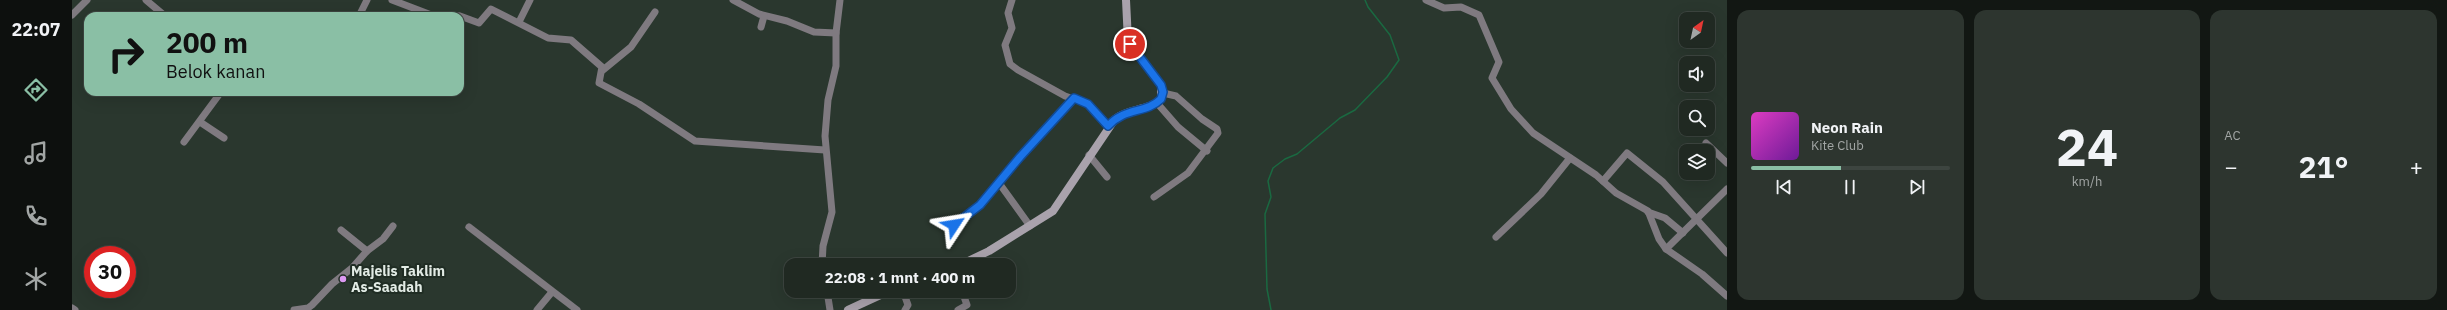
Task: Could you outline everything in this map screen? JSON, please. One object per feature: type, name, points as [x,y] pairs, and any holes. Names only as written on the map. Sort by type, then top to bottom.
[{"type":"street","points":[[72,15],[87,0]]},
{"type":"street","points":[[146,0],[160,12]]},
{"type":"street","points":[[361,12],[367,0]]},
{"type":"street","points":[[392,0],[424,12]]},
{"type":"street","points":[[519,22],[530,0]]},
{"type":"street","points":[[733,0],[764,16],[787,21],[814,32],[836,33]]},
{"type":"street","points":[[822,258],[823,246],[832,205],[825,150],[827,105],[836,66],[836,33],[840,0]]},
{"type":"street","points":[[1012,0],[1008,13],[1012,28],[1006,45],[1010,64],[1018,70],[1088,104],[1108,126]]},
{"type":"street","points":[[975,258],[989,251],[1053,211],[1108,126],[1122,114],[1157,103],[1162,97],[1163,92],[1158,81],[1128,41],[1126,0]]},
{"type":"street","points":[[1426,0],[1444,8],[1461,3],[1479,15],[1499,62],[1492,78],[1507,103],[1533,133],[1603,181],[1616,193],[1648,212],[1669,220],[1683,233]]},
{"type":"street","points":[[464,18],[478,23],[491,9],[550,39],[571,40],[602,67],[603,70]]},
{"type":"street","points":[[655,12],[631,46],[603,70],[598,79],[599,83],[639,104],[695,141],[825,150]]},
{"type":"street","points":[[762,27],[764,16]]},
{"type":"street","points":[[1154,197],[1188,173],[1216,138],[1217,129],[1202,119],[1176,96],[1163,92]]},
{"type":"street","points":[[184,142],[218,96]]},
{"type":"street","points":[[954,225],[974,211],[1074,98]]},
{"type":"street","points":[[1157,103],[1178,127],[1207,151]]},
{"type":"street","points":[[200,122],[224,138]]},
{"type":"street","points":[[1706,142],[1727,163]]},
{"type":"street","points":[[1603,181],[1628,153],[1663,182],[1727,253]]},
{"type":"street","points":[[1089,155],[1107,177]]},
{"type":"street","points":[[1496,237],[1545,190],[1570,158]]},
{"type":"street","points":[[999,183],[1030,226]]},
{"type":"street","points":[[1666,249],[1727,189]]},
{"type":"street","points":[[1648,212],[1659,239],[1666,249],[1702,274],[1727,296]]},
{"type":"street","points":[[294,310],[312,306],[332,284],[352,268],[367,251],[383,238],[393,226]]},
{"type":"street","points":[[469,227],[577,310]]},
{"type":"street","points":[[341,230],[367,251]]},
{"type":"street","points":[[537,310],[552,292]]},
{"type":"street","points":[[828,298],[830,310]]},
{"type":"street","points":[[848,310],[874,298]]},
{"type":"street","points":[[905,310],[908,305],[906,298]]},
{"type":"street","points":[[962,309],[968,304],[965,298]]},
{"type":"waterway","points":[[1271,310],[1267,289],[1265,214],[1271,197],[1268,181],[1273,168],[1285,159],[1297,154],[1340,118],[1355,110],[1387,77],[1399,60],[1390,35],[1368,7],[1365,0]]},
{"type":"place","name":"Majelis Taklim As-Saadah","points":[[343,279]]},
{"type":"route","points":[[954,225],[963,220],[980,205],[1020,157],[1074,98],[1080,99],[1093,107],[1108,126],[1118,116],[1132,110],[1150,106],[1157,103],[1161,99],[1163,92],[1161,85],[1130,44]]}]
